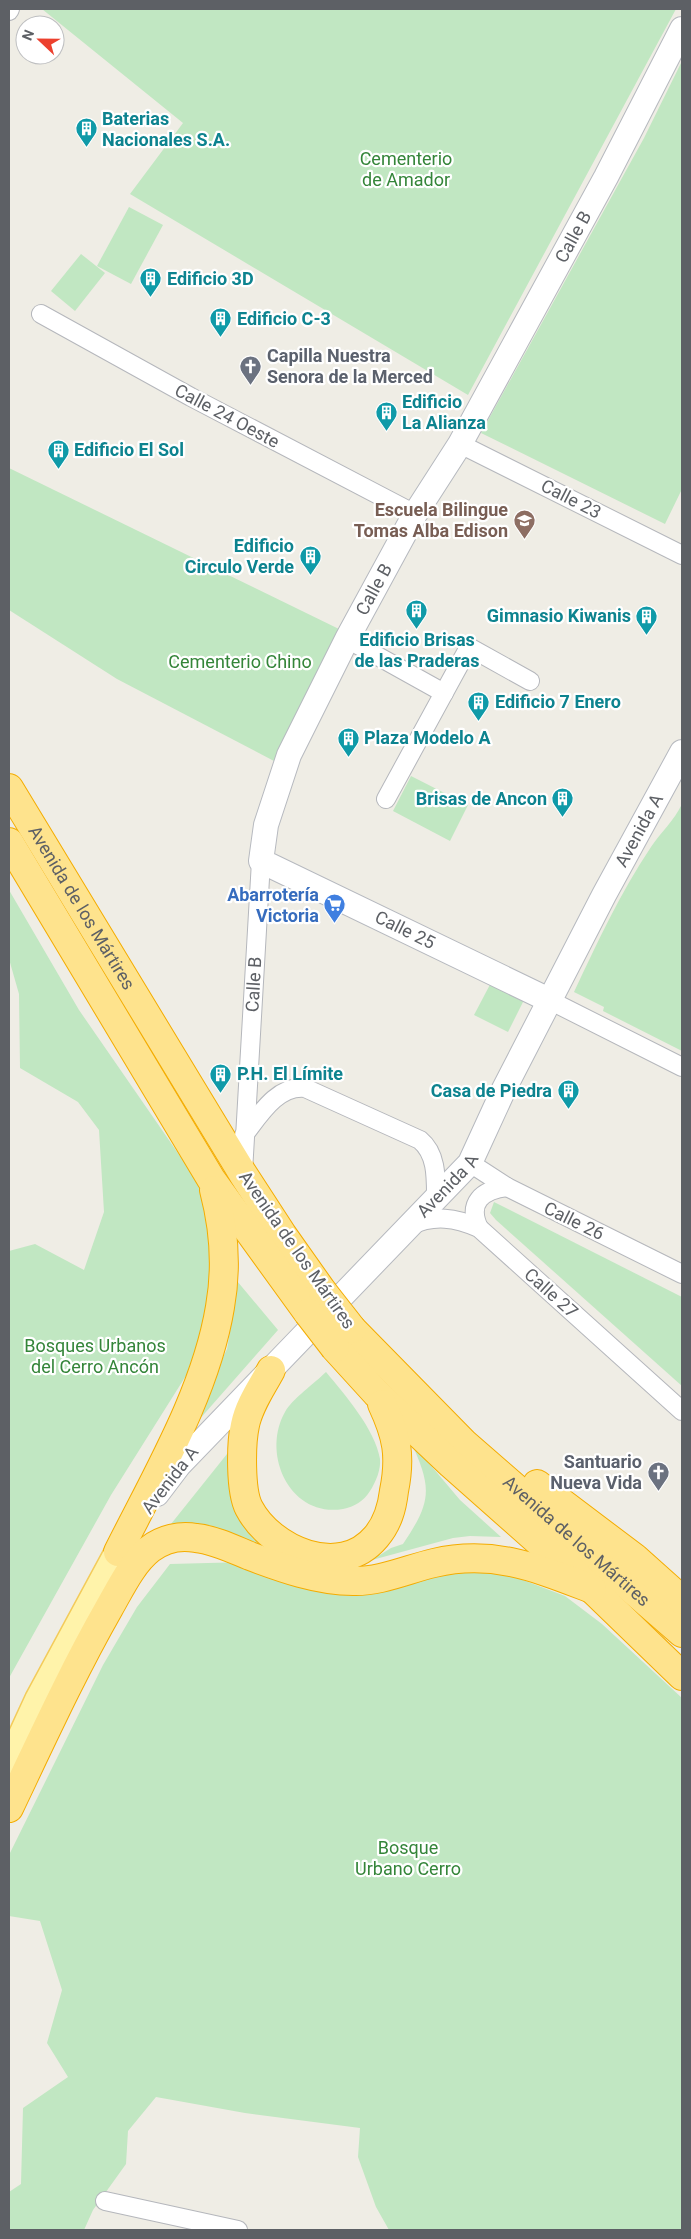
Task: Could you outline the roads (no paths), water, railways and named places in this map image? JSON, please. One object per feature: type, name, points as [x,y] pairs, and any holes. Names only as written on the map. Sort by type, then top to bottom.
[{"type":"highway","name":"Avenida de los Mártires","points":[[9,788],[243,1174],[282,1234],[316,1303]]},
{"type":"highway","name":"Avenida de los Mártires","points":[[9,842],[211,1179],[316,1303],[343,1338],[376,1393],[451,1464],[592,1589],[682,1676]]},
{"type":"highway","points":[[118,1552],[177,1433],[193,1395],[220,1308],[224,1272],[222,1225],[211,1179]]},
{"type":"highway","name":"Avenida de los Mártires","points":[[343,1338],[682,1633]]},
{"type":"highway","points":[[271,1370],[251,1407],[245,1425],[243,1489],[248,1506],[257,1521],[274,1538],[298,1552],[313,1556],[343,1556],[366,1545],[376,1537],[391,1512],[398,1470],[398,1454],[393,1427],[376,1393]]},
{"type":"highway","points":[[464,1443],[533,1481],[635,1558],[682,1600]]},
{"type":"highway","points":[[9,1808],[62,1696],[119,1590],[131,1571],[150,1549],[162,1542],[175,1538],[198,1538],[265,1562],[326,1579],[356,1581],[370,1580],[449,1559],[492,1558],[525,1564],[592,1589]]},
{"type":"main road","points":[[9,1763],[38,1700],[118,1552]]},
{"type":"street","name":"Calle B","points":[[243,1174],[261,861],[266,825],[289,755],[347,639],[415,514],[460,444],[606,177],[682,29]]},
{"type":"street","name":"Calle 24 Oeste","points":[[41,314],[191,397],[415,514]]},
{"type":"street","name":"Calle 23","points":[[460,444],[682,555]]},
{"type":"street","points":[[347,639],[444,693]]},
{"type":"street","points":[[386,799],[469,647],[530,681]]},
{"type":"street","name":"Avenida A","points":[[118,1552],[156,1495],[179,1465],[470,1163],[549,1000],[604,894],[682,752]]},
{"type":"street","name":"Calle 25","points":[[261,861],[549,1000]]},
{"type":"street","points":[[549,1000],[682,1067]]},
{"type":"street","points":[[244,1135],[275,1098],[295,1086],[305,1088],[420,1140],[428,1146],[436,1170],[436,1199]]},
{"type":"street","name":"Calle 26","points":[[470,1163],[507,1188],[682,1274]]},
{"type":"street","points":[[479,1228],[475,1219],[474,1209],[478,1200],[485,1193],[494,1189],[507,1188]]},
{"type":"street","name":"Calle 27","points":[[404,1231],[429,1219],[446,1218],[463,1221],[479,1228],[682,1411]]},
{"type":"street","points":[[105,2201],[238,2230]]},
{"type":"place","name":"Baterias Nacionales S.A.","points":[[86,148]]},
{"type":"place","name":"Edificio 3D","points":[[151,298]]},
{"type":"place","name":"Edificio C-3","points":[[221,338]]},
{"type":"place","name":"Capilla Nuestra Senora de la Merced","points":[[251,385]]},
{"type":"place","name":"Edificio La Alianza","points":[[386,431]]},
{"type":"place","name":"Edificio El Sol","points":[[58,469]]},
{"type":"place","name":"Escuela Bilingue Tomas Alba Edison","points":[[524,539]]},
{"type":"place","name":"Edificio Circulo Verde","points":[[310,575]]},
{"type":"place","name":"Edificio Brisas de las Praderas","points":[[417,629]]},
{"type":"place","name":"Gimnasio Kiwanis","points":[[647,635]]},
{"type":"place","name":"Edificio 7 Enero","points":[[479,721]]},
{"type":"place","name":"Plaza Modelo A","points":[[348,757]]},
{"type":"place","name":"Brisas de Ancon","points":[[563,818]]},
{"type":"place","name":"Abarrotería Victoria","points":[[335,924]]},
{"type":"place","name":"P.H. El Límite","points":[[221,1093]]},
{"type":"place","name":"Casa de Piedra","points":[[568,1110]]},
{"type":"place","name":"Santuario Nueva Vida","points":[[658,1491]]},
{"type":"park label","name":"Cementerio de Amador","points":[[406,169]]},
{"type":"park label","name":"Cementerio Chino","points":[[240,662]]},
{"type":"park label","name":"Bosques Urbanos del Cerro Ancón","points":[[95,1356]]},
{"type":"park label","name":"Bosque Urbano Cerro","points":[[408,1858]]}]
